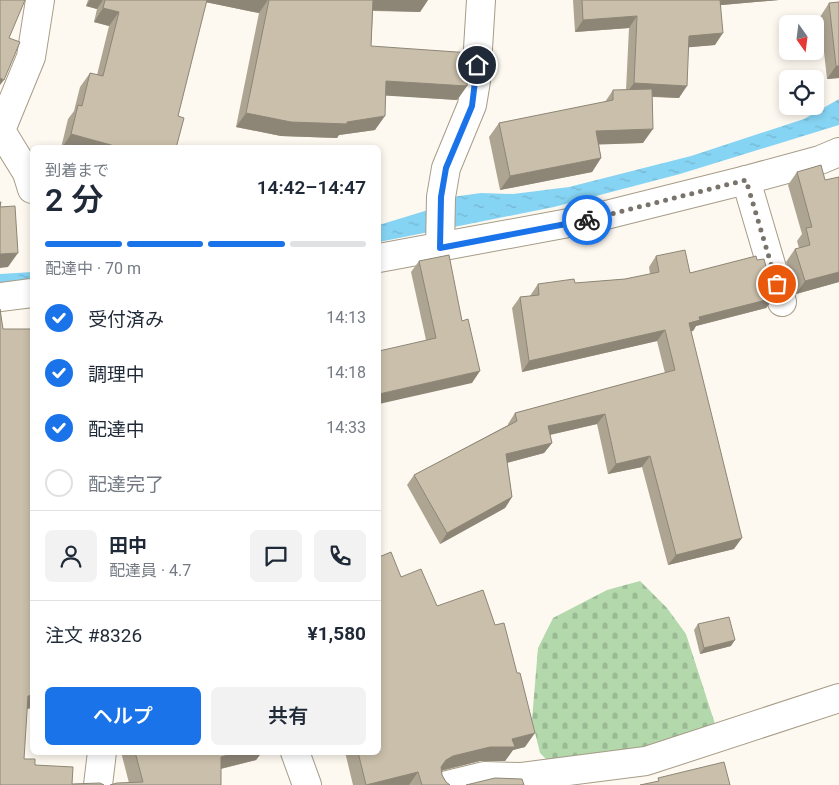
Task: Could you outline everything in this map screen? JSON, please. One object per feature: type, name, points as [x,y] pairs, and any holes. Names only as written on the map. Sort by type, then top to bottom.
[{"type":"street","points":[[30,183],[27,173],[1,130],[31,57],[40,0]]},
{"type":"street","points":[[440,248],[441,197],[446,168],[472,106],[476,81],[481,0]]},
{"type":"street","points":[[381,258],[590,219],[746,180],[820,160],[839,152]]},
{"type":"street","points":[[746,180],[782,302]]},
{"type":"street","points":[[0,296],[30,293]]},
{"type":"street","points":[[447,785],[484,776],[524,781],[646,761],[839,698]]},
{"type":"street","points":[[98,785],[102,755]]},
{"type":"street","points":[[296,755],[307,785]]},
{"type":"green space","points":[[640,581],[667,608],[686,634],[716,727],[692,739],[552,765],[540,753],[532,720],[538,648],[553,618],[607,590]]},
{"type":"water","points":[[839,99],[839,125],[680,174],[554,207],[381,242],[381,224],[428,210],[452,197],[481,193],[513,194],[569,187],[691,156],[804,119],[811,115],[824,115],[824,108]]},
{"type":"water","points":[[30,272],[30,286],[0,290],[0,274]]},
{"type":"building","points":[[0,0],[25,0],[9,38],[20,42],[4,80],[0,78]]},
{"type":"building","points":[[105,0],[207,0],[178,116],[184,118],[177,145],[111,145],[71,134],[78,105],[82,106],[90,73],[103,76],[119,12],[103,8]]},
{"type":"building","points":[[269,0],[373,0],[371,46],[471,53],[467,86],[386,81],[385,116],[347,122],[347,124],[291,122],[246,113]]},
{"type":"building","points":[[582,0],[720,0],[723,33],[689,36],[687,86],[634,83],[637,16],[583,20]]},
{"type":"building","points":[[839,2],[839,66],[836,66],[829,3]]},
{"type":"building","points":[[652,89],[653,129],[596,131],[601,158],[510,176],[499,123],[613,100],[613,90]]},
{"type":"building","points":[[821,165],[825,180],[839,177],[839,272],[805,281],[795,249],[810,245],[806,228],[812,227],[797,172]]},
{"type":"building","points":[[15,206],[18,253],[0,254],[0,207]]},
{"type":"building","points":[[685,250],[690,273],[756,256],[757,260],[764,259],[774,298],[699,317],[700,320],[689,323],[742,538],[676,555],[650,456],[616,464],[605,414],[548,426],[552,443],[506,454],[512,497],[447,533],[414,475],[517,421],[515,413],[675,370],[665,330],[529,361],[520,297],[539,295],[538,284],[574,279],[575,283],[625,279],[659,272],[656,256]]},
{"type":"building","points":[[449,255],[462,321],[468,319],[480,371],[381,394],[381,351],[436,338],[419,261]]},
{"type":"building","points":[[0,309],[3,329],[30,329],[30,696],[28,696],[24,759],[35,759],[35,765],[73,767],[72,784],[100,783],[104,785],[0,785]]},
{"type":"building","points":[[391,552],[401,577],[421,569],[437,606],[483,590],[495,625],[504,623],[517,673],[520,673],[535,733],[512,739],[515,747],[490,747],[453,756],[446,760],[441,767],[442,775],[450,785],[422,785],[418,772],[366,785],[359,755],[381,755],[381,556]]},
{"type":"building","points":[[729,617],[735,640],[704,648],[698,624]]},
{"type":"building","points":[[136,755],[228,755],[221,757],[221,785],[110,785],[143,782]]},
{"type":"building","points":[[724,762],[730,785],[640,785],[659,781],[658,778]]},
{"type":"building","points":[[495,778],[522,779],[524,785],[466,785]]},
{"type":"way so far","points":[[587,220],[746,180],[777,284]]},
{"type":"route","points":[[477,65],[472,106],[446,168],[441,197],[440,248],[587,220]]}]
